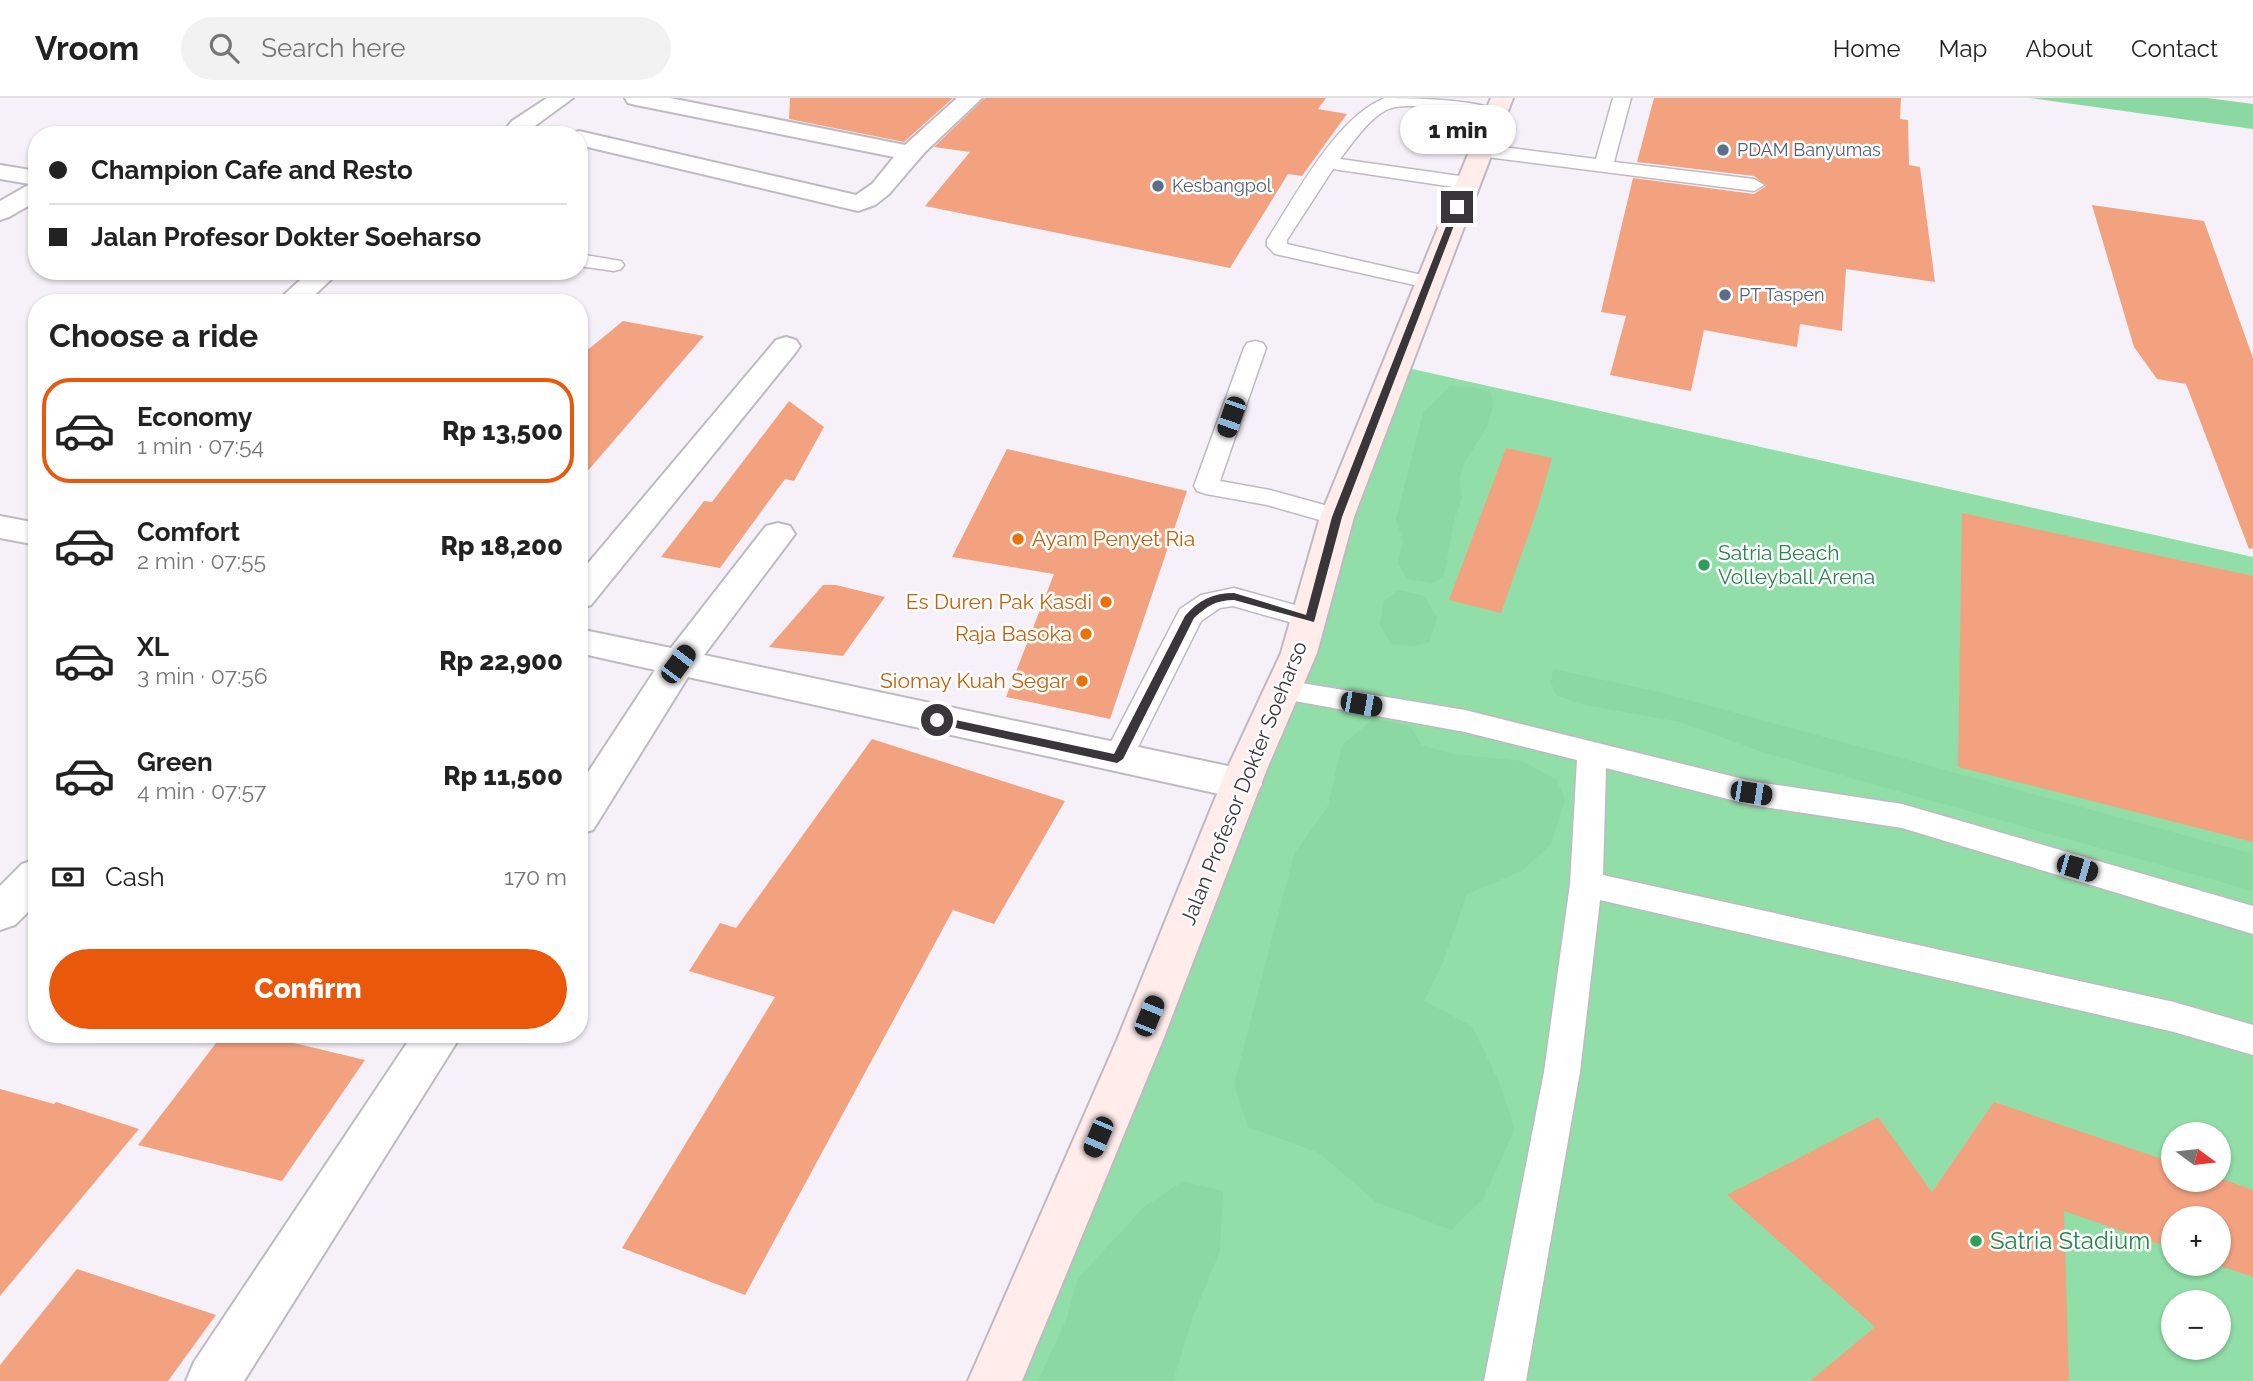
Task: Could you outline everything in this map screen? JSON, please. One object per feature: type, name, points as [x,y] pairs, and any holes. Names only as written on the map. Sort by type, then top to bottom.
[{"type":"street","points":[[520,126],[562,98]]},
{"type":"street","points":[[636,98],[910,153]]},
{"type":"street","points":[[588,140],[851,203],[871,197],[910,153],[971,98]]},
{"type":"street","name":"Jalan Profesor Dokter Soeharso","points":[[995,1381],[1140,1040],[1283,690],[1310,619],[1337,517],[1498,106]]},
{"type":"street","points":[[0,172],[28,177]]},
{"type":"street","points":[[0,212],[28,195]]},
{"type":"street","points":[[300,294],[316,280]]},
{"type":"street","points":[[588,586],[786,346]]},
{"type":"street","points":[[588,805],[678,664],[778,534]]},
{"type":"street","points":[[588,643],[1242,785]]},
{"type":"street","points":[[0,913],[28,885]]},
{"type":"street","points":[[213,1381],[433,1043]]},
{"type":"lane","points":[[1604,165],[1622,98]]},
{"type":"lane","points":[[1428,282],[1282,250],[1277,240],[1353,127],[1379,105],[1390,101],[1498,106]]},
{"type":"lane","points":[[1329,163],[1604,165],[1755,185]]},
{"type":"lane","points":[[588,261],[614,265]]},
{"type":"lane","points":[[1255,348],[1206,486],[1270,498],[1337,517]]},
{"type":"lane","points":[[1117,759],[1190,616],[1204,603],[1222,596],[1234,597],[1310,619]]},
{"type":"lane","points":[[1283,690],[1465,721],[1751,793],[1902,817],[2253,920]]},
{"type":"lane","points":[[1505,1381],[1562,1072],[1586,884],[1592,753]]},
{"type":"lane","points":[[1586,884],[2174,1017],[2253,1040]]},
{"type":"green space","points":[[2030,98],[2207,98],[2253,104],[2253,129]]},
{"type":"green space","points":[[1399,366],[2253,557],[2253,1381],[1010,1381]]},
{"type":"green space","points":[[1450,386],[1473,387],[1491,392],[1493,405],[1487,427],[1463,465],[1460,479],[1462,498],[1454,521],[1444,577],[1431,583],[1408,579],[1398,564],[1403,541],[1396,519],[1423,413]]},
{"type":"green space","points":[[1398,590],[1424,596],[1437,618],[1430,642],[1414,646],[1391,644],[1380,625],[1383,602]]},
{"type":"green space","points":[[1553,669],[1659,692],[2253,854],[2253,891],[1765,753],[1680,722],[1580,704],[1556,695],[1551,683]]},
{"type":"green space","points":[[1372,720],[1411,727],[1422,745],[1453,754],[1522,761],[1557,780],[1565,800],[1551,844],[1522,871],[1467,894],[1443,962],[1424,1001],[1472,1026],[1499,1082],[1515,1129],[1483,1199],[1451,1230],[1376,1202],[1319,1153],[1248,1127],[1234,1084],[1294,854],[1328,806],[1342,745]]},
{"type":"green space","points":[[1183,1181],[1223,1191],[1220,1251],[1193,1317],[1173,1381],[1038,1381],[1066,1320],[1078,1278],[1144,1207]]},
{"type":"building","points":[[790,98],[953,98],[904,142],[789,119]]},
{"type":"building","points":[[985,98],[1326,98],[1318,109],[1347,114],[1302,176],[1288,174],[1230,268],[925,206],[970,152],[934,147]]},
{"type":"building","points":[[1654,98],[1901,98],[1900,119],[1908,120],[1909,165],[1920,167],[1935,282],[1846,269],[1842,331],[1800,324],[1797,347],[1704,330],[1691,391],[1610,375],[1626,316],[1601,312],[1633,178],[1754,194],[1766,186],[1754,176],[1637,162]]},
{"type":"building","points":[[2092,205],[2204,221],[2253,358],[2253,548],[2249,549],[2186,384],[2157,379],[2134,347]]},
{"type":"building","points":[[623,321],[704,336],[588,471],[588,350]]},
{"type":"building","points":[[789,401],[824,427],[794,481],[785,479],[720,568],[661,557],[704,501],[712,502]]},
{"type":"building","points":[[1506,448],[1552,458],[1501,613],[1449,600]]},
{"type":"building","points":[[1007,449],[1187,491],[1110,719],[1006,697],[1054,574],[952,557]]},
{"type":"building","points":[[1962,513],[2253,576],[2253,842],[1958,767]]},
{"type":"building","points":[[823,585],[836,585],[885,597],[843,656],[769,647]]},
{"type":"building","points":[[872,739],[1065,801],[994,924],[953,910],[745,1295],[622,1248],[775,997],[689,971],[720,923],[736,928]]},
{"type":"building","points":[[216,1043],[294,1043],[365,1060],[282,1181],[138,1145]]},
{"type":"building","points":[[0,1089],[54,1104],[56,1102],[139,1129],[0,1296]]},
{"type":"building","name":"Satria Stadium","points":[[1994,1102],[2161,1159],[2161,1192],[2231,1192],[2231,1182],[2253,1190],[2253,1277],[2231,1270],[2231,1206],[2161,1206],[2161,1245],[2064,1211],[2069,1381],[1810,1381],[1875,1327],[1727,1195],[1878,1117],[1932,1192]]},
{"type":"building","points":[[77,1269],[216,1315],[168,1381],[0,1381],[0,1365]]},
{"type":"place","name":"PDAM Banyumas","points":[[1723,150]]},
{"type":"place","name":"Kesbangpol","points":[[1158,186]]},
{"type":"place","name":"PT Taspen","points":[[1725,295]]},
{"type":"place","name":"Ayam Penyet Ria","points":[[1018,539]]},
{"type":"place","name":"Satria Beach Volleyball Arena","points":[[1704,565]]},
{"type":"place","name":"Es Duren Pak Kasdi","points":[[1106,602]]},
{"type":"place","name":"Raja Basoka","points":[[1086,634]]},
{"type":"place","name":"Siomay Kuah Segar","points":[[1082,681]]},
{"type":"place","name":"Satria Stadium","points":[[1976,1241]]},
{"type":"route","points":[[937,720],[1117,759],[1190,616],[1204,603],[1222,596],[1234,597],[1310,619],[1337,517],[1457,207]]}]
